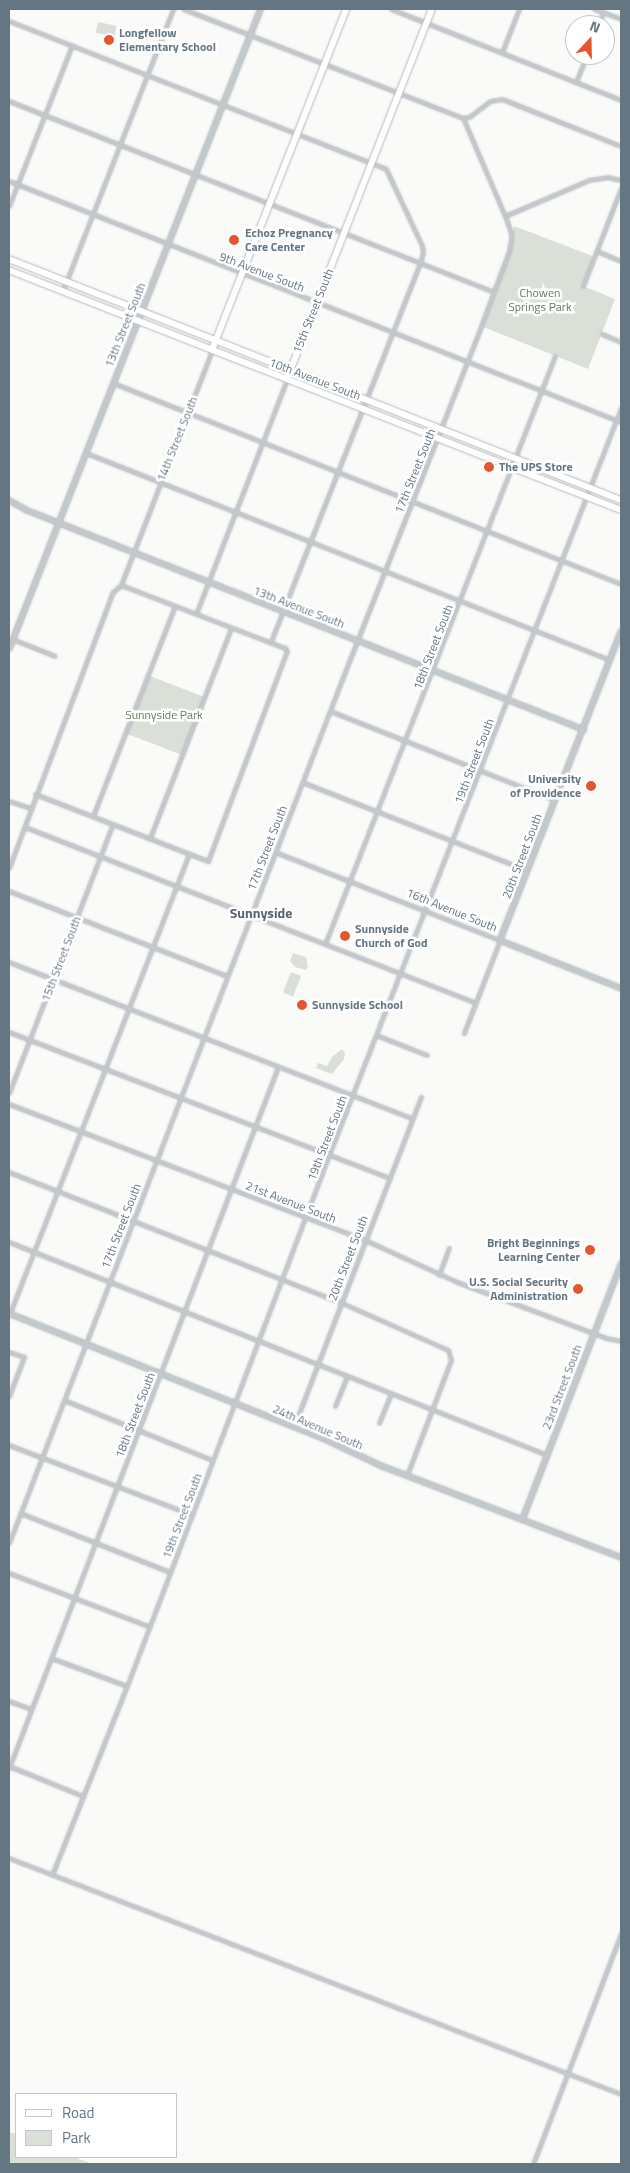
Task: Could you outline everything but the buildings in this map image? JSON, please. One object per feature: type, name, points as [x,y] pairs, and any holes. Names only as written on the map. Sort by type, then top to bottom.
[{"type":"main road","name":"14th Street South","points":[[212,350],[346,9]]},
{"type":"main road","name":"15th Street South","points":[[287,378],[432,9]]},
{"type":"main road","name":"10th Avenue South","points":[[9,259],[621,500]]},
{"type":"main road","name":"10th Avenue South","points":[[9,270],[621,510]]},
{"type":"street","points":[[63,290],[172,9]]},
{"type":"street","points":[[184,9],[463,118],[469,118],[490,101],[502,99],[621,146]]},
{"type":"street","name":"13th Street South","points":[[9,648],[260,9]]},
{"type":"street","points":[[391,9],[621,100]]},
{"type":"street","points":[[502,52],[519,9]]},
{"type":"street","points":[[594,9],[621,19]]},
{"type":"street","points":[[9,21],[372,163],[389,173],[422,246],[423,253],[420,263],[271,642]]},
{"type":"street","points":[[9,206],[72,45]]},
{"type":"street","points":[[576,82],[583,65]]},
{"type":"street","points":[[9,101],[494,292]]},
{"type":"street","name":"17th Street South","points":[[9,1543],[250,915],[494,292],[511,240],[512,233],[463,118]]},
{"type":"street","points":[[505,216],[589,180],[607,177],[621,180]]},
{"type":"street","name":"9th Avenue South","points":[[9,181],[621,422]]},
{"type":"street","points":[[583,286],[621,188]]},
{"type":"street","points":[[597,251],[621,261]]},
{"type":"street","points":[[602,334],[621,342]]},
{"type":"street","name":"14th Street South","points":[[9,868],[25,827],[35,794],[113,592],[121,586],[212,350]]},
{"type":"street","name":"18th Street South","points":[[326,944],[555,356]]},
{"type":"street","name":"15th Street South","points":[[196,614],[287,378]]},
{"type":"street","points":[[112,383],[621,584]]},
{"type":"street","name":"19th Street South","points":[[52,1875],[127,1686],[148,1626],[192,1516],[329,1155],[621,408]]},
{"type":"street","points":[[85,453],[610,660]]},
{"type":"street","name":"13th Avenue South","points":[[9,500],[58,523],[583,729]]},
{"type":"street","points":[[35,794],[208,861],[286,655],[285,648],[121,586]]},
{"type":"street","points":[[93,816],[175,606]]},
{"type":"street","points":[[150,838],[231,628]]},
{"type":"street","name":"20th Street South","points":[[464,1033],[621,631]]},
{"type":"street","points":[[12,640],[55,656]]},
{"type":"street","points":[[330,711],[555,800]]},
{"type":"street","points":[[302,782],[527,870]]},
{"type":"street","points":[[9,801],[31,808]]},
{"type":"street","name":"15th Street South","points":[[9,1093],[113,824]]},
{"type":"street","points":[[25,827],[476,1004]]},
{"type":"street","name":"16th Avenue South","points":[[275,852],[621,988]]},
{"type":"street","points":[[9,1313],[189,854]]},
{"type":"street","points":[[9,891],[227,976]]},
{"type":"street","points":[[9,962],[413,1119]]},
{"type":"street","points":[[9,1032],[179,1099],[390,1178]]},
{"type":"street","points":[[376,1035],[427,1055]]},
{"type":"street","name":"18th Street South","points":[[9,1767],[278,1067]]},
{"type":"street","name":"20th Street South","points":[[294,1426],[421,1097]]},
{"type":"street","name":"21st Avenue South","points":[[9,1104],[365,1240],[439,1275],[594,1334],[621,1341]]},
{"type":"street","points":[[9,1172],[342,1303],[444,1346],[451,1353],[451,1360],[407,1475]]},
{"type":"street","points":[[9,1242],[547,1454]]},
{"type":"street","points":[[439,1275],[449,1248]]},
{"type":"street","name":"23rd Street South","points":[[522,1519],[621,1263]]},
{"type":"street","name":"24th Avenue South","points":[[9,1313],[294,1426],[407,1475],[621,1557]]},
{"type":"street","points":[[9,1352],[24,1357],[9,1396]]},
{"type":"street","points":[[335,1406],[347,1376]]},
{"type":"street","points":[[379,1423],[391,1393]]},
{"type":"street","points":[[64,1400],[212,1460]]},
{"type":"street","points":[[9,1446],[192,1516]]},
{"type":"street","points":[[20,1513],[170,1572]]},
{"type":"street","points":[[9,1573],[148,1626]]},
{"type":"street","points":[[51,1658],[127,1686]]},
{"type":"street","points":[[9,1701],[31,1709]]},
{"type":"street","points":[[9,1767],[83,1796]]},
{"type":"street","points":[[9,1858],[621,2094]]},
{"type":"street","points":[[533,2164],[621,1933]]},
{"type":"green space","points":[[98,22],[117,26],[114,37],[96,33]]},
{"type":"green space","name":"Chowen Springs Park","points":[[514,226],[595,257],[583,286],[615,299],[588,369],[481,326],[509,251]]},
{"type":"green space","name":"Sunnyside Park","points":[[147,675],[204,697],[182,755],[125,733]]},
{"type":"green space","points":[[293,953],[306,957],[308,966],[306,970],[295,967],[290,961]]},
{"type":"green space","points":[[291,972],[301,976],[293,997],[283,992]]},
{"type":"green space","points":[[342,1049],[345,1053],[344,1059],[332,1074],[316,1068],[318,1063],[327,1066],[332,1057]]},
{"type":"green space","points":[[9,2132],[15,2134],[15,2158],[76,2158],[93,2164],[9,2164]]},
{"type":"place","name":"Longfellow Elementary School","points":[[109,40]]},
{"type":"place","name":"Echoz Pregnancy Care Center","points":[[234,240]]},
{"type":"place","name":"The UPS Store","points":[[489,467]]},
{"type":"place","name":"University of Providence","points":[[591,786]]},
{"type":"place","name":"Sunnyside Church of God","points":[[345,936]]},
{"type":"place","name":"Sunnyside School","points":[[302,1005]]},
{"type":"place","name":"Bright Beginnings Learning Center","points":[[590,1250]]},
{"type":"place","name":"U.S. Social Security Administration","points":[[578,1289]]},
{"type":"district","name":"Sunnyside","points":[[261,913]]}]
